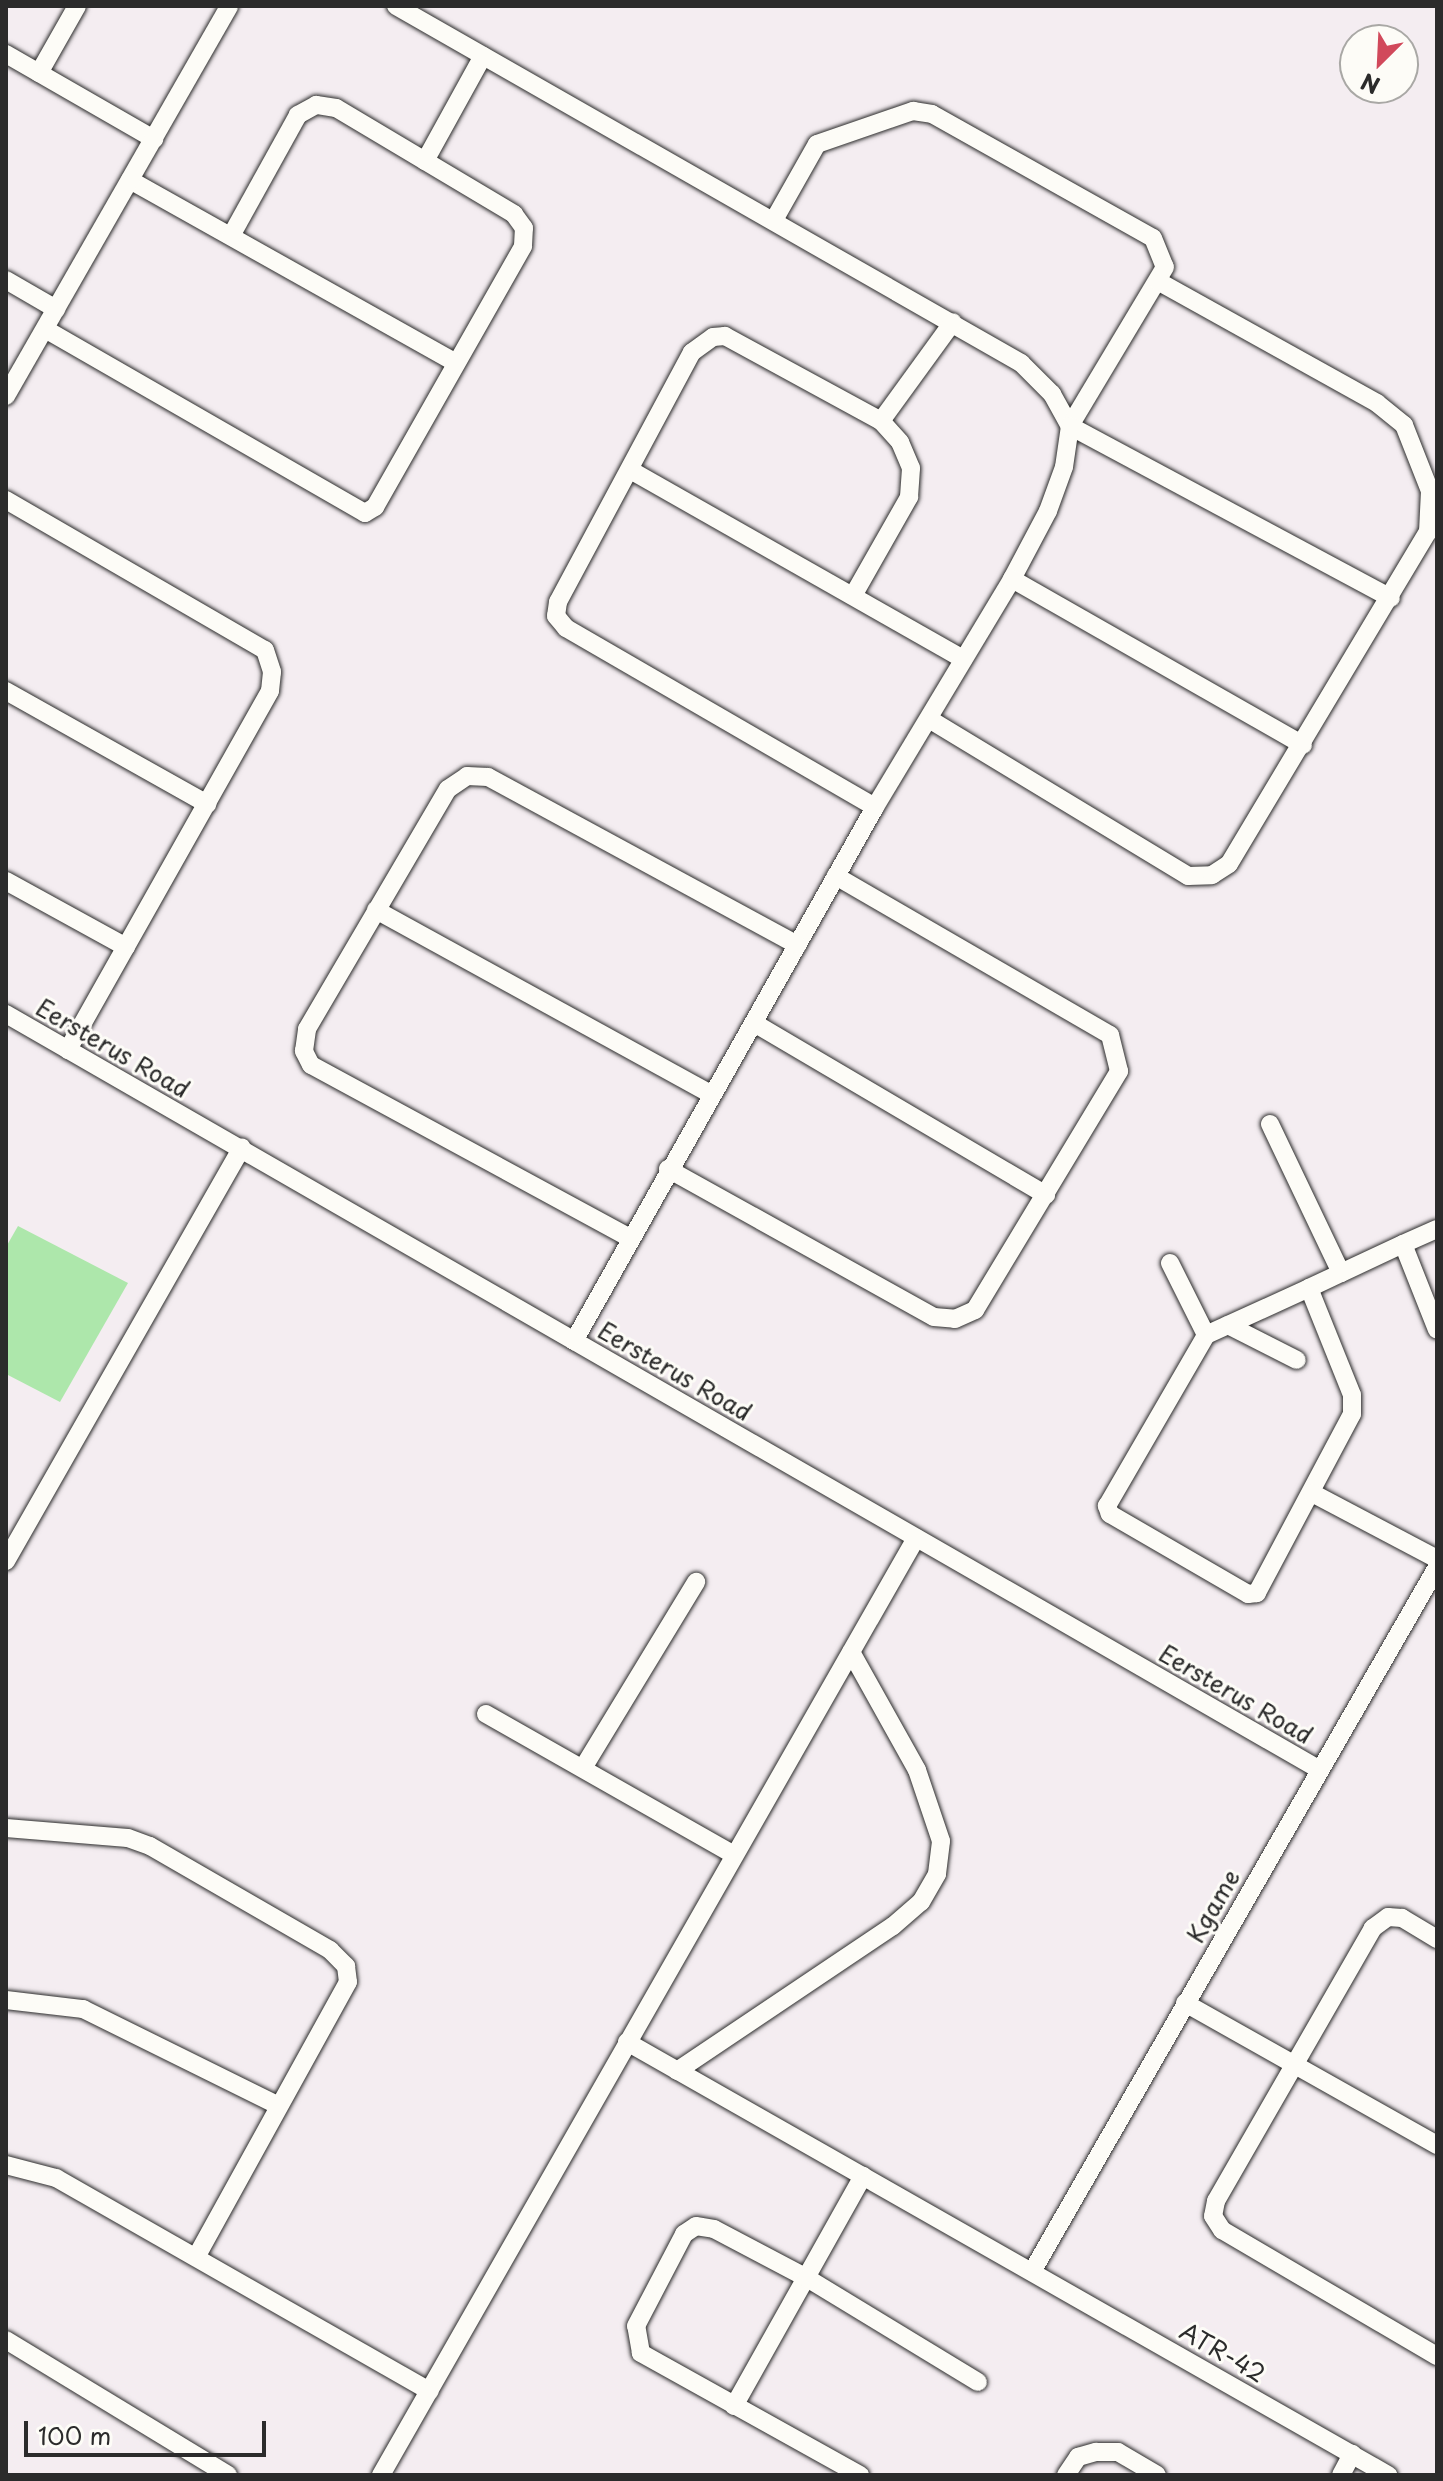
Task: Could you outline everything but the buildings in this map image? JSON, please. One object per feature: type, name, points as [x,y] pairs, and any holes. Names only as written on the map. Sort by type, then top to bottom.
[{"type":"street","points":[[39,73],[77,6]]},
{"type":"street","points":[[6,396],[229,6]]},
{"type":"street","points":[[396,6],[1021,363],[1052,394],[1070,426],[1391,598]]},
{"type":"street","points":[[6,54],[154,139]]},
{"type":"street","points":[[425,161],[483,56]]},
{"type":"street","points":[[45,329],[365,513],[375,507],[523,246],[524,228],[514,214],[336,108],[316,105],[298,115],[231,236]]},
{"type":"street","points":[[574,1341],[668,1169],[875,807],[1012,579],[1048,511],[1064,467],[1070,426],[1165,267],[1153,238],[932,114],[913,111],[817,144],[774,220]]},
{"type":"street","points":[[130,180],[456,363]]},
{"type":"street","points":[[6,280],[56,309]]},
{"type":"street","points":[[929,719],[1188,876],[1212,875],[1229,864],[1428,532],[1430,491],[1404,425],[1377,403],[1158,281]]},
{"type":"street","points":[[881,421],[953,322]]},
{"type":"street","points":[[854,594],[909,497],[911,468],[900,442],[881,421],[739,339],[713,337],[692,352],[632,471],[558,602],[556,616],[566,628],[875,807]]},
{"type":"street","points":[[632,471],[854,594],[963,659]]},
{"type":"street","points":[[6,500],[265,650],[272,672],[270,691],[68,1050]]},
{"type":"street","points":[[1012,579],[1303,745]]},
{"type":"street","points":[[6,691],[207,804]]},
{"type":"street","points":[[630,1238],[311,1065],[304,1051],[307,1029],[448,789],[467,776],[488,777],[797,945]]},
{"type":"street","points":[[668,1169],[934,1317],[955,1319],[975,1310],[1119,1071],[1110,1035],[836,876]]},
{"type":"street","points":[[6,881],[126,947]]},
{"type":"street","points":[[376,910],[711,1094]]},
{"type":"street","name":"Eersterus Road","points":[[6,1014],[1320,1770]]},
{"type":"street","points":[[754,1023],[1046,1195]]},
{"type":"street","points":[[1270,1124],[1341,1273]]},
{"type":"street","points":[[6,1561],[242,1148]]},
{"type":"street","points":[[1309,1288],[1352,1395],[1346,1431],[1253,1594],[1107,1510],[1206,1335],[1437,1229]]},
{"type":"street","points":[[1403,1244],[1437,1330]]},
{"type":"street","points":[[1170,1263],[1206,1335]]},
{"type":"street","points":[[1228,1325],[1297,1360]]},
{"type":"street","points":[[1312,1493],[1437,1559]]},
{"type":"street","points":[[381,2475],[916,1538]]},
{"type":"street","name":"Kgame","points":[[1033,2270],[1437,1567]]},
{"type":"street","points":[[583,1768],[696,1582]]},
{"type":"street","points":[[677,2071],[893,1926],[921,1902],[937,1874],[941,1841],[917,1770],[851,1652]]},
{"type":"street","points":[[486,1714],[734,1855]]},
{"type":"street","points":[[6,1828],[128,1838],[150,1846],[340,1959],[348,1982],[277,2105],[197,2255]]},
{"type":"street","points":[[1434,2348],[1222,2230],[1213,2216],[1216,2201],[1373,1928],[1388,1917],[1402,1918],[1437,1939]]},
{"type":"street","points":[[6,2000],[83,2009],[277,2105]]},
{"type":"street","points":[[1185,2003],[1437,2145]]},
{"type":"street","name":"ATR-42","points":[[627,2042],[1033,2270],[1388,2475]]},
{"type":"street","points":[[6,2165],[56,2178],[197,2255],[429,2391]]},
{"type":"street","points":[[734,2406],[863,2176]]},
{"type":"street","points":[[860,2475],[641,2353],[634,2337],[684,2234],[696,2226],[714,2229],[807,2278],[978,2382]]},
{"type":"street","points":[[6,2340],[228,2475]]},
{"type":"street","points":[[1066,2475],[1078,2457],[1096,2452],[1118,2452],[1157,2475]]},
{"type":"street","points":[[1341,2475],[1352,2454]]},
{"type":"green space","points":[[18,1226],[128,1283],[60,1402],[6,1374],[6,1247]]}]
